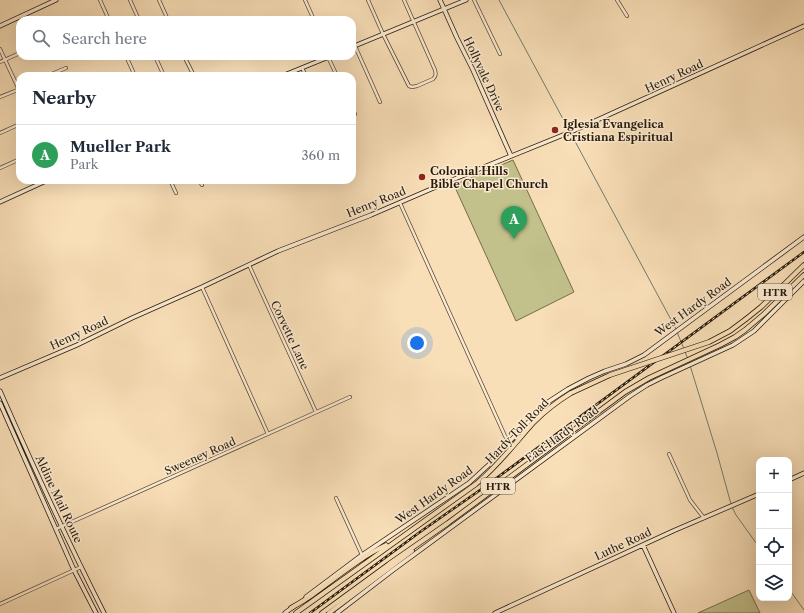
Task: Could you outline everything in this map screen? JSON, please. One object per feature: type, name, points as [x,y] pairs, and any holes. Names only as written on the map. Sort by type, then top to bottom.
[{"type":"highway","name":"Hardy Toll Road","points":[[296,613],[485,476],[535,422],[553,405],[571,393],[610,374],[709,342],[724,334],[761,307],[804,265]]},
{"type":"highway","name":"HTR","points":[[322,613],[448,523],[626,392],[649,378],[728,341],[745,330],[764,314],[804,274]]},
{"type":"highway","points":[[329,613],[448,523]]},
{"type":"highway","points":[[291,608],[311,596],[344,571],[376,550],[397,540]]},
{"type":"main road","points":[[22,16],[56,0]]},
{"type":"main road","name":"Hollyvale Drive","points":[[440,0],[512,156]]},
{"type":"main road","points":[[356,46],[466,0]]},
{"type":"main road","points":[[0,26],[16,19]]},
{"type":"main road","name":"Henry Road","points":[[0,378],[202,288],[249,264],[573,131],[804,26]]},
{"type":"main road","points":[[292,72],[322,60]]},
{"type":"main road","points":[[0,202],[39,184]]},
{"type":"main road","name":"West Hardy Road","points":[[285,613],[362,555],[469,483],[494,460],[542,407],[568,389],[605,371],[635,360],[644,355],[804,237]]},
{"type":"main road","name":"East Hardy Road","points":[[336,613],[613,408],[646,386],[734,345],[754,331],[804,281]]},
{"type":"main road","name":"Aldine Mail Route","points":[[0,391],[35,470],[104,613]]},
{"type":"main road","name":"Aldine Mail Route","points":[[0,403],[74,570],[96,611]]},
{"type":"main road","points":[[11,427],[15,425]]},
{"type":"main road","points":[[31,472],[35,470]]},
{"type":"main road","points":[[792,479],[804,473]]},
{"type":"main road","name":"Luthe Road","points":[[495,613],[756,495]]},
{"type":"main road","points":[[49,512],[54,510]]},
{"type":"main road","points":[[643,545],[674,613]]},
{"type":"main road","points":[[96,611],[101,606]]},
{"type":"street","points":[[100,0],[107,16]]},
{"type":"street","points":[[130,0],[137,16]]},
{"type":"street","points":[[159,0],[166,16]]},
{"type":"street","points":[[305,0],[312,16]]},
{"type":"street","points":[[368,0],[408,86],[412,87],[433,79],[436,73],[404,0]]},
{"type":"street","points":[[474,0],[500,54]]},
{"type":"street","points":[[617,0],[627,16]]},
{"type":"street","points":[[0,49],[16,82]]},
{"type":"street","points":[[356,53],[380,102]]},
{"type":"street","points":[[0,62],[16,55]]},
{"type":"street","points":[[128,60],[133,72]]},
{"type":"street","points":[[157,60],[162,72]]},
{"type":"street","points":[[186,60],[192,72]]},
{"type":"street","points":[[330,60],[335,72]]},
{"type":"street","points":[[56,72],[66,68]]},
{"type":"street","points":[[302,68],[304,72]]},
{"type":"street","points":[[0,97],[16,91]]},
{"type":"street","points":[[0,132],[16,126]]},
{"type":"street","points":[[0,168],[16,161]]},
{"type":"street","points":[[172,184],[176,193]]},
{"type":"street","points":[[400,203],[509,442]]},
{"type":"street","name":"Corvette Lane","points":[[249,264],[316,412]]},
{"type":"street","points":[[202,288],[268,434]]},
{"type":"street","name":"Sweeney Road","points":[[56,529],[350,397]]},
{"type":"street","points":[[669,454],[690,500],[704,518]]},
{"type":"street","points":[[336,498],[362,555]]},
{"type":"street","points":[[0,604],[81,567]]},
{"type":"shaded area","points":[[513,160],[574,292],[516,321],[454,185]]},
{"type":"shaded area","points":[[749,590],[760,613],[698,613]]},
{"type":"waterway","points":[[499,0],[676,329]]},
{"type":"waterway","points":[[677,332],[684,349]]},
{"type":"waterway","points":[[685,352],[688,359]]},
{"type":"waterway","points":[[689,362],[731,504]]},
{"type":"waterway","points":[[732,507],[756,543]]},
{"type":"waterway","points":[[792,593],[804,610]]},
{"type":"railway","points":[[310,613],[804,252]]},
{"type":"place","name":"Iglesia Evangelica Cristiana Espiritual","points":[[555,130]]},
{"type":"place","name":"Colonial Hills Bible Chapel Church","points":[[422,177]]},
{"type":"place","name":"Mueller Park","points":[[514,239]]}]
